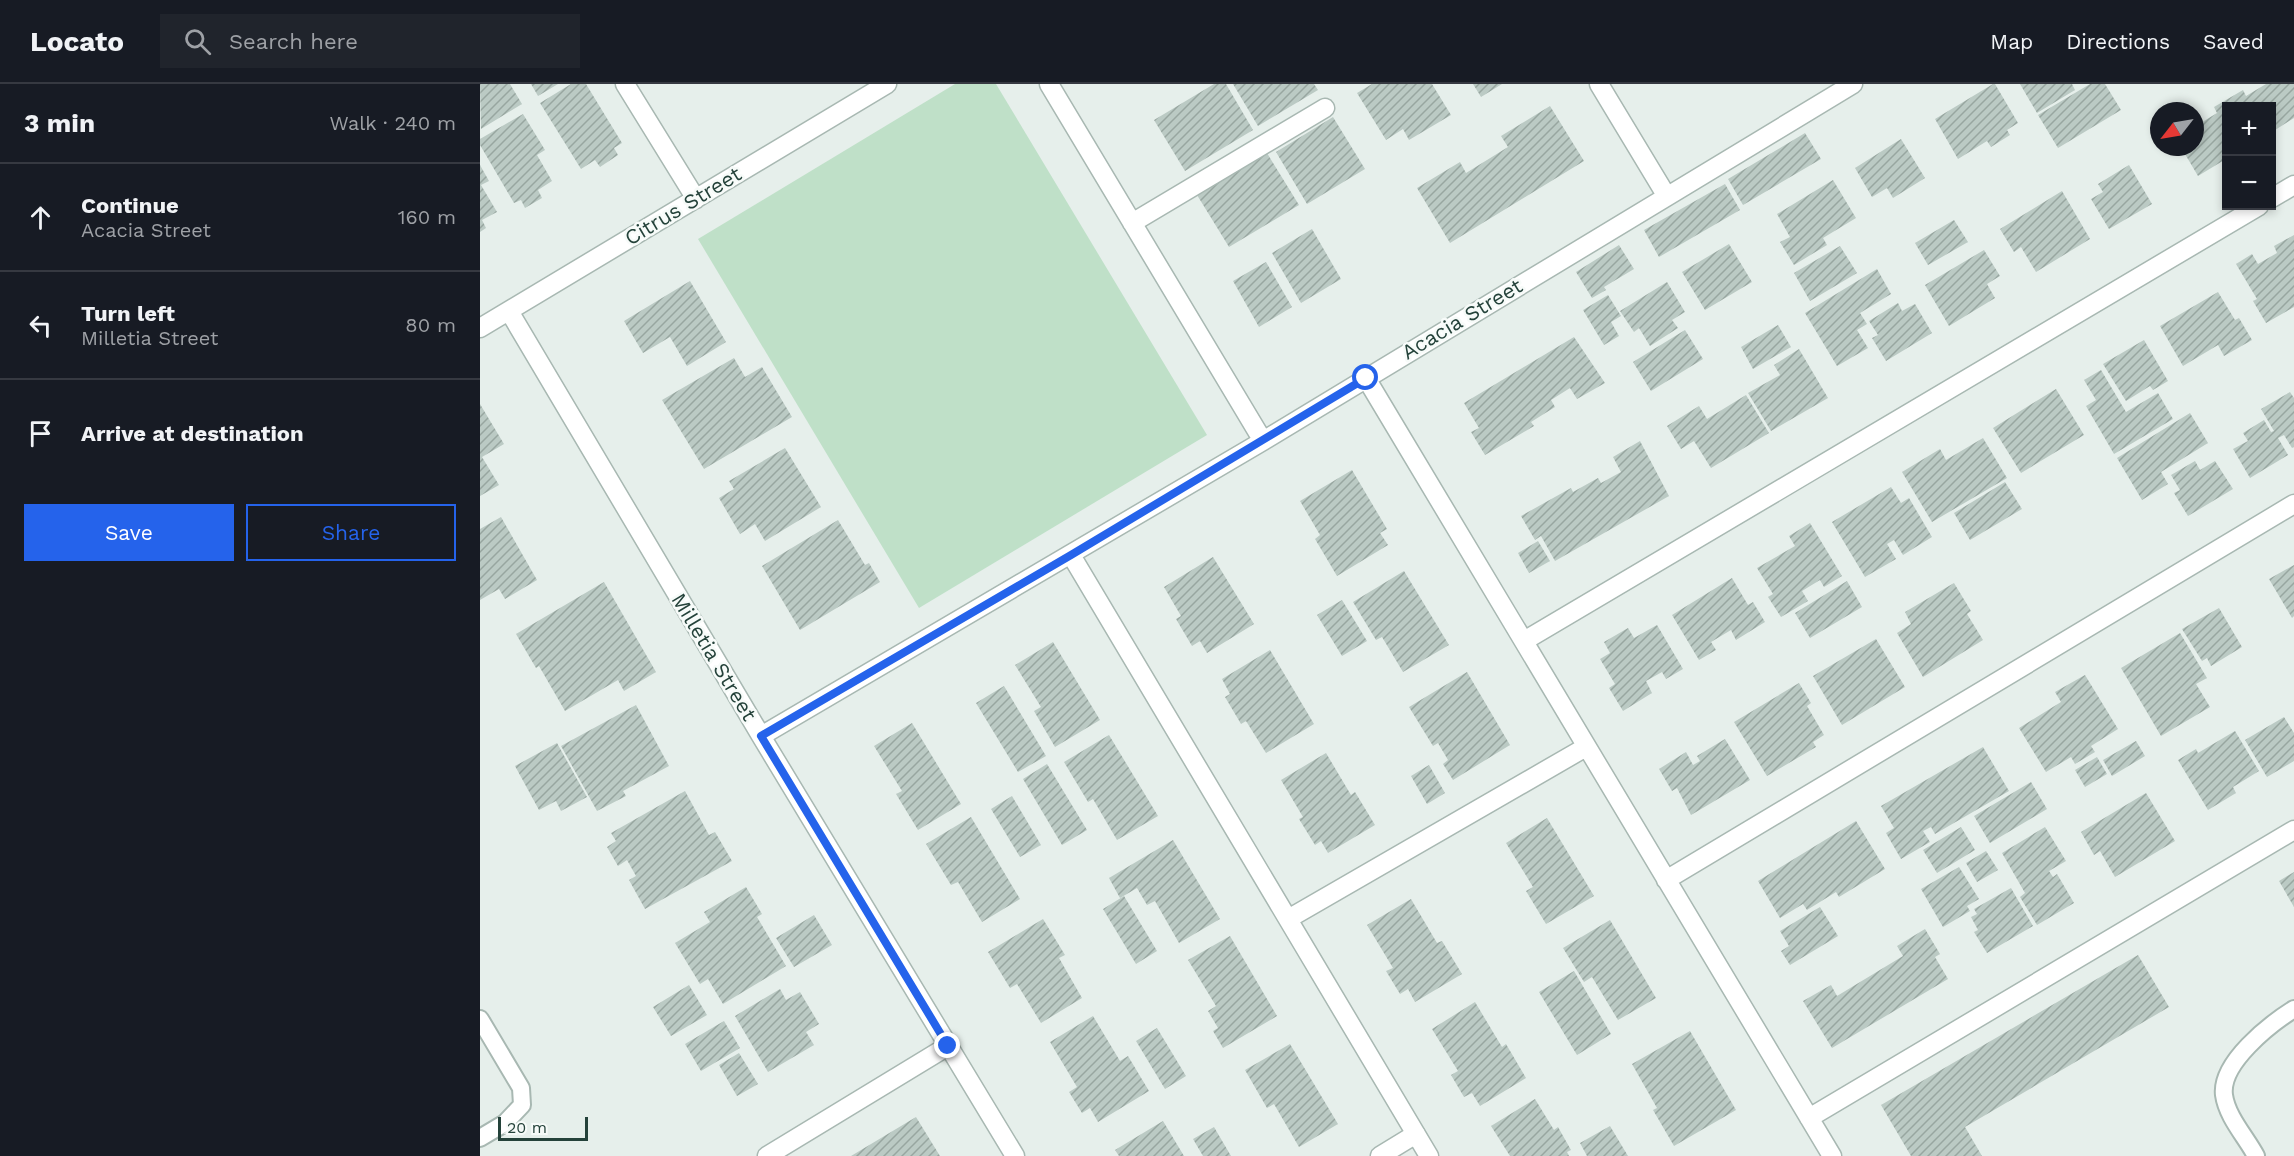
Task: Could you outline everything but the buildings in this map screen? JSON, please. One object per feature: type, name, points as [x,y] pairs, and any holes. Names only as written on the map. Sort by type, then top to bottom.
[{"type":"street","points":[[625,84],[696,199]]},
{"type":"street","name":"Citrus Street","points":[[480,328],[886,84]]},
{"type":"street","points":[[1049,84],[1263,441]]},
{"type":"street","points":[[1599,84],[1666,195]]},
{"type":"street","name":"Acacia Street","points":[[761,736],[1263,441],[1666,195],[1853,84]]},
{"type":"street","points":[[1132,223],[1325,108]]},
{"type":"street","points":[[2276,195],[2294,185]]},
{"type":"street","points":[[1524,641],[2252,210]]},
{"type":"street","name":"Milletia Street","points":[[509,311],[761,736],[1015,1156]]},
{"type":"street","points":[[1366,378],[1832,1156]]},
{"type":"street","points":[[1666,880],[2294,504]]},
{"type":"street","points":[[1071,555],[1429,1156]]},
{"type":"street","points":[[1288,919],[1586,747]]},
{"type":"street","points":[[1809,1118],[2294,830]]},
{"type":"street","points":[[767,1156],[948,1046]]},
{"type":"street","points":[[1380,1156],[1416,1134]]},
{"type":"lane","points":[[2256,1156],[2232,1117],[2224,1095],[2228,1076],[2240,1055],[2275,1021],[2294,1009]]},
{"type":"lane","points":[[480,1020],[520,1088],[522,1105],[504,1123],[480,1138]]},
{"type":"green space","points":[[955,84],[996,84],[1207,435],[919,608],[698,239]]},
{"type":"route","points":[[948,1046],[761,736],[1071,555],[1366,378]]}]
